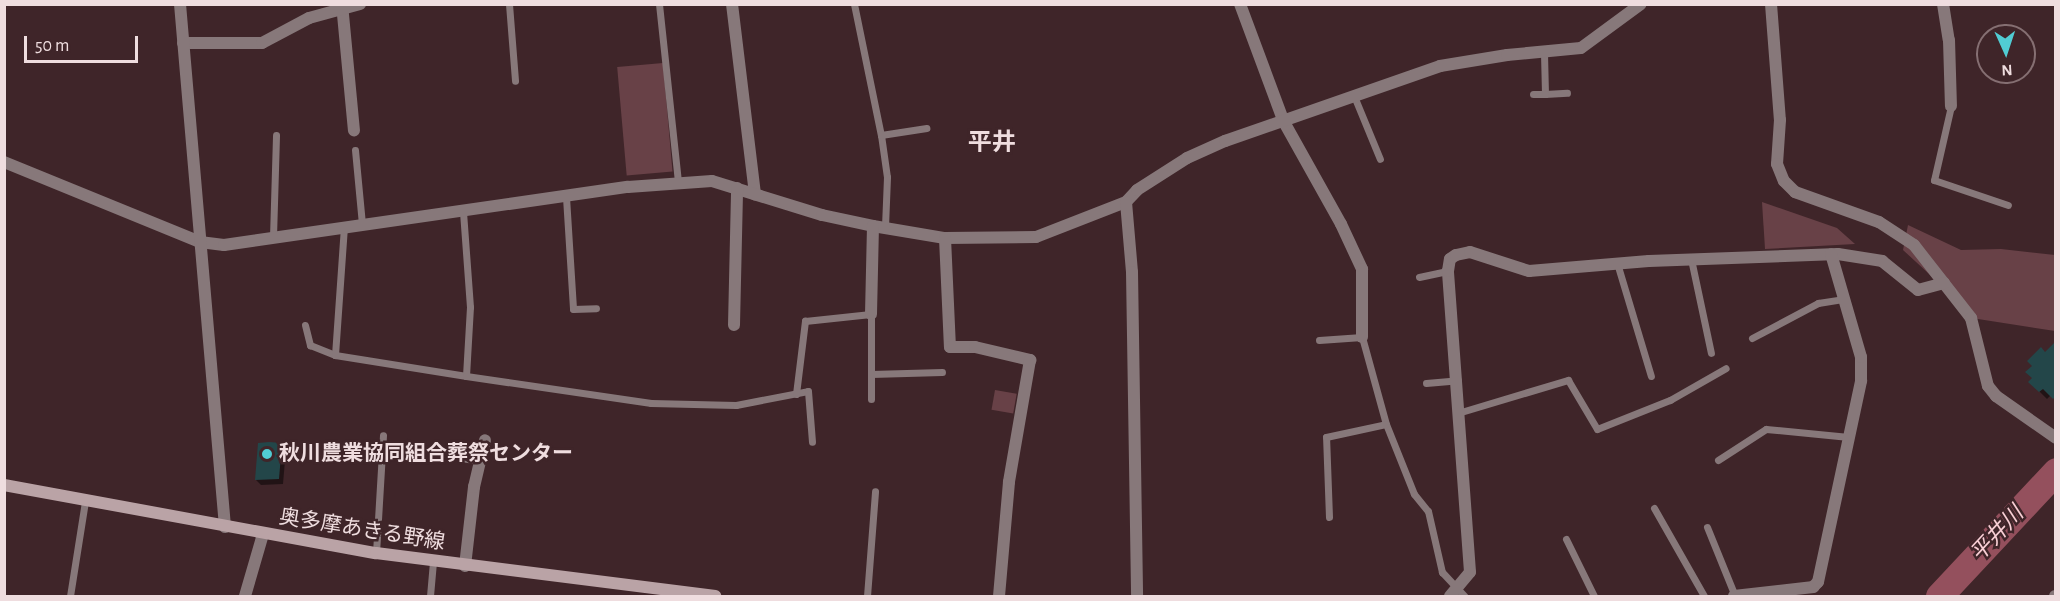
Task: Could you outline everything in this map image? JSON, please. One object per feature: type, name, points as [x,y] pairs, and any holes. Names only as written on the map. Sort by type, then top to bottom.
[{"type":"main road","name":"奥多摩あきる野線","points":[[4,485],[376,553],[674,595],[715,597]]},
{"type":"street","points":[[180,4],[225,527]]},
{"type":"street","points":[[183,43],[262,43],[309,18],[360,4]]},
{"type":"street","points":[[732,4],[755,195]]},
{"type":"street","points":[[1240,4],[1284,122],[1341,224],[1362,269],[1362,337]]},
{"type":"street","points":[[4,162],[200,242],[224,245],[344,226],[678,183],[712,181],[755,195],[879,226],[945,238],[1036,237],[1126,202],[1137,190],[1187,158],[1440,66],[1507,55],[1581,48],[1596,41],[1641,4]]},
{"type":"street","points":[[1771,4],[1780,120],[1777,164],[1784,181],[1795,192],[1879,222],[1914,245],[1971,318],[1988,386],[2034,424],[2055,438]]},
{"type":"street","points":[[1943,4],[1949,40],[1951,106]]},
{"type":"street","points":[[343,7],[354,130]]},
{"type":"street","points":[[734,325],[737,188]]},
{"type":"street","points":[[1126,202],[1132,272],[1137,597]]},
{"type":"street","points":[[871,314],[879,226]]},
{"type":"street","points":[[945,238],[950,347],[975,346],[1030,360],[1009,482],[999,597]]},
{"type":"street","points":[[1456,594],[1470,572],[1461,412],[1448,271],[1450,259],[1462,252],[1529,271],[1617,263],[1831,254],[1882,261],[1918,290],[1944,283]]},
{"type":"street","points":[[1734,596],[1813,587],[1818,582],[1861,381],[1861,357],[1831,254]]},
{"type":"street","points":[[465,566],[474,487],[485,440]]},
{"type":"street","points":[[462,456],[482,459]]},
{"type":"street","points":[[245,597],[263,534]]},
{"type":"lane","points":[[509,4],[515,81]]},
{"type":"lane","points":[[659,4],[678,183]]},
{"type":"lane","points":[[854,4],[881,135],[887,177],[879,226]]},
{"type":"lane","points":[[1544,53],[1545,94]]},
{"type":"lane","points":[[1533,94],[1567,93]]},
{"type":"lane","points":[[1354,96],[1380,159]]},
{"type":"lane","points":[[1951,106],[1934,180],[2008,205]]},
{"type":"lane","points":[[881,135],[926,128]]},
{"type":"lane","points":[[273,237],[276,135]]},
{"type":"lane","points":[[355,150],[362,224]]},
{"type":"lane","points":[[566,197],[573,309],[596,308]]},
{"type":"lane","points":[[463,212],[470,307],[466,376]]},
{"type":"lane","points":[[335,355],[344,226]]},
{"type":"lane","points":[[1691,259],[1711,353]]},
{"type":"lane","points":[[1617,263],[1650,375]]},
{"type":"lane","points":[[1419,278],[1448,271]]},
{"type":"lane","points":[[1752,338],[1818,303],[1843,300]]},
{"type":"lane","points":[[796,394],[805,321],[871,314],[872,399]]},
{"type":"lane","points":[[305,325],[310,345],[335,355],[651,404],[736,405],[808,391],[812,442]]},
{"type":"lane","points":[[1319,340],[1362,337],[1386,424],[1414,494],[1428,511],[1442,572],[1456,594]]},
{"type":"lane","points":[[1461,412],[1568,380],[1597,429],[1671,400],[1726,368]]},
{"type":"lane","points":[[871,374],[942,372]]},
{"type":"lane","points":[[1426,383],[1458,380]]},
{"type":"lane","points":[[1329,517],[1326,437],[1386,424]]},
{"type":"lane","points":[[1718,460],[1766,429],[1849,437]]},
{"type":"lane","points":[[376,553],[383,435]]},
{"type":"lane","points":[[867,597],[875,491]]},
{"type":"lane","points":[[70,597],[85,501]]},
{"type":"lane","points":[[1654,508],[1704,597]]},
{"type":"lane","points":[[1707,527],[1734,596]]},
{"type":"lane","points":[[1566,538],[1594,597]]},
{"type":"lane","points":[[430,597],[433,561]]},
{"type":"shaded area","points":[[663,63],[672,172],[627,176],[617,67]]},
{"type":"shaded area","points":[[1762,202],[1837,228],[1855,244],[1765,249]]},
{"type":"shaded area","points":[[1908,225],[1961,250],[2001,249],[2055,255],[2055,331],[1978,319],[1903,250]]},
{"type":"shaded area","points":[[995,390],[1017,394],[1013,414],[992,410]]},
{"type":"building","points":[[2056,341],[2056,396],[2053,399],[2043,389],[2039,392],[2028,382],[2032,378],[2025,372],[2032,366],[2027,361],[2041,347],[2045,352]]},
{"type":"building","points":[[258,443],[282,443],[279,479],[255,480]]},
{"type":"waterway","name":"平井川","points":[[1939,596],[2056,471]]},
{"type":"place","name":"秋川農業協同組合葬祭センター","points":[[267,454]]},
{"type":"district","name":"平井","points":[[992,144]]}]
